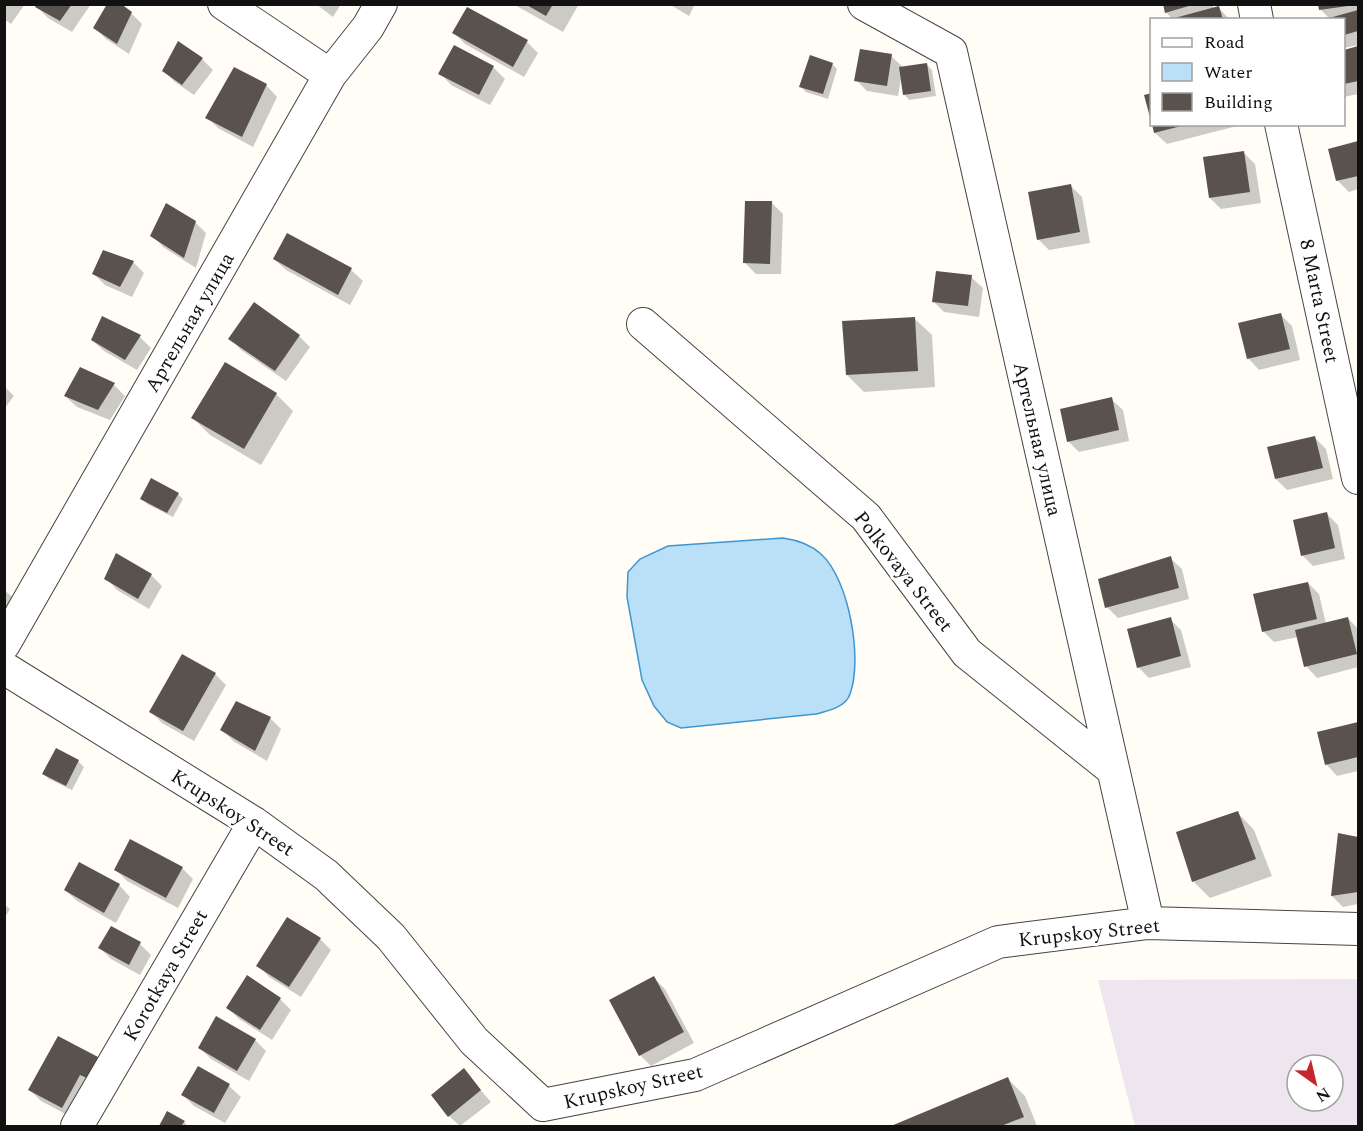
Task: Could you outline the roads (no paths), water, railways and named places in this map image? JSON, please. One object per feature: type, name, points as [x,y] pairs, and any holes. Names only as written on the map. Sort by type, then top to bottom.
[{"type":"street","points":[[224,4],[330,75]]},
{"type":"street","name":"Артельная улица","points":[[4,644],[330,75],[368,27],[381,4]]},
{"type":"street","name":"Артельная улица","points":[[864,4],[951,52],[1148,922]]},
{"type":"street","name":"8 Marta Street","points":[[1281,126],[1359,478]]},
{"type":"street","name":"Polkovaya Street","points":[[643,324],[866,517],[967,653],[1112,769]]},
{"type":"street","name":"Krupskoy Street","points":[[4,668],[254,823],[326,875],[391,937],[474,1041],[543,1105],[695,1075],[998,942],[1148,922],[1359,929]]},
{"type":"street","name":"Korotkaya Street","points":[[77,1126],[254,823]]},
{"type":"water","points":[[783,538],[803,543],[821,554],[831,566],[839,582],[846,600],[854,641],[854,679],[848,698],[836,708],[816,714],[681,728],[667,722],[654,706],[642,680],[627,597],[628,572],[640,559],[668,546]]}]
